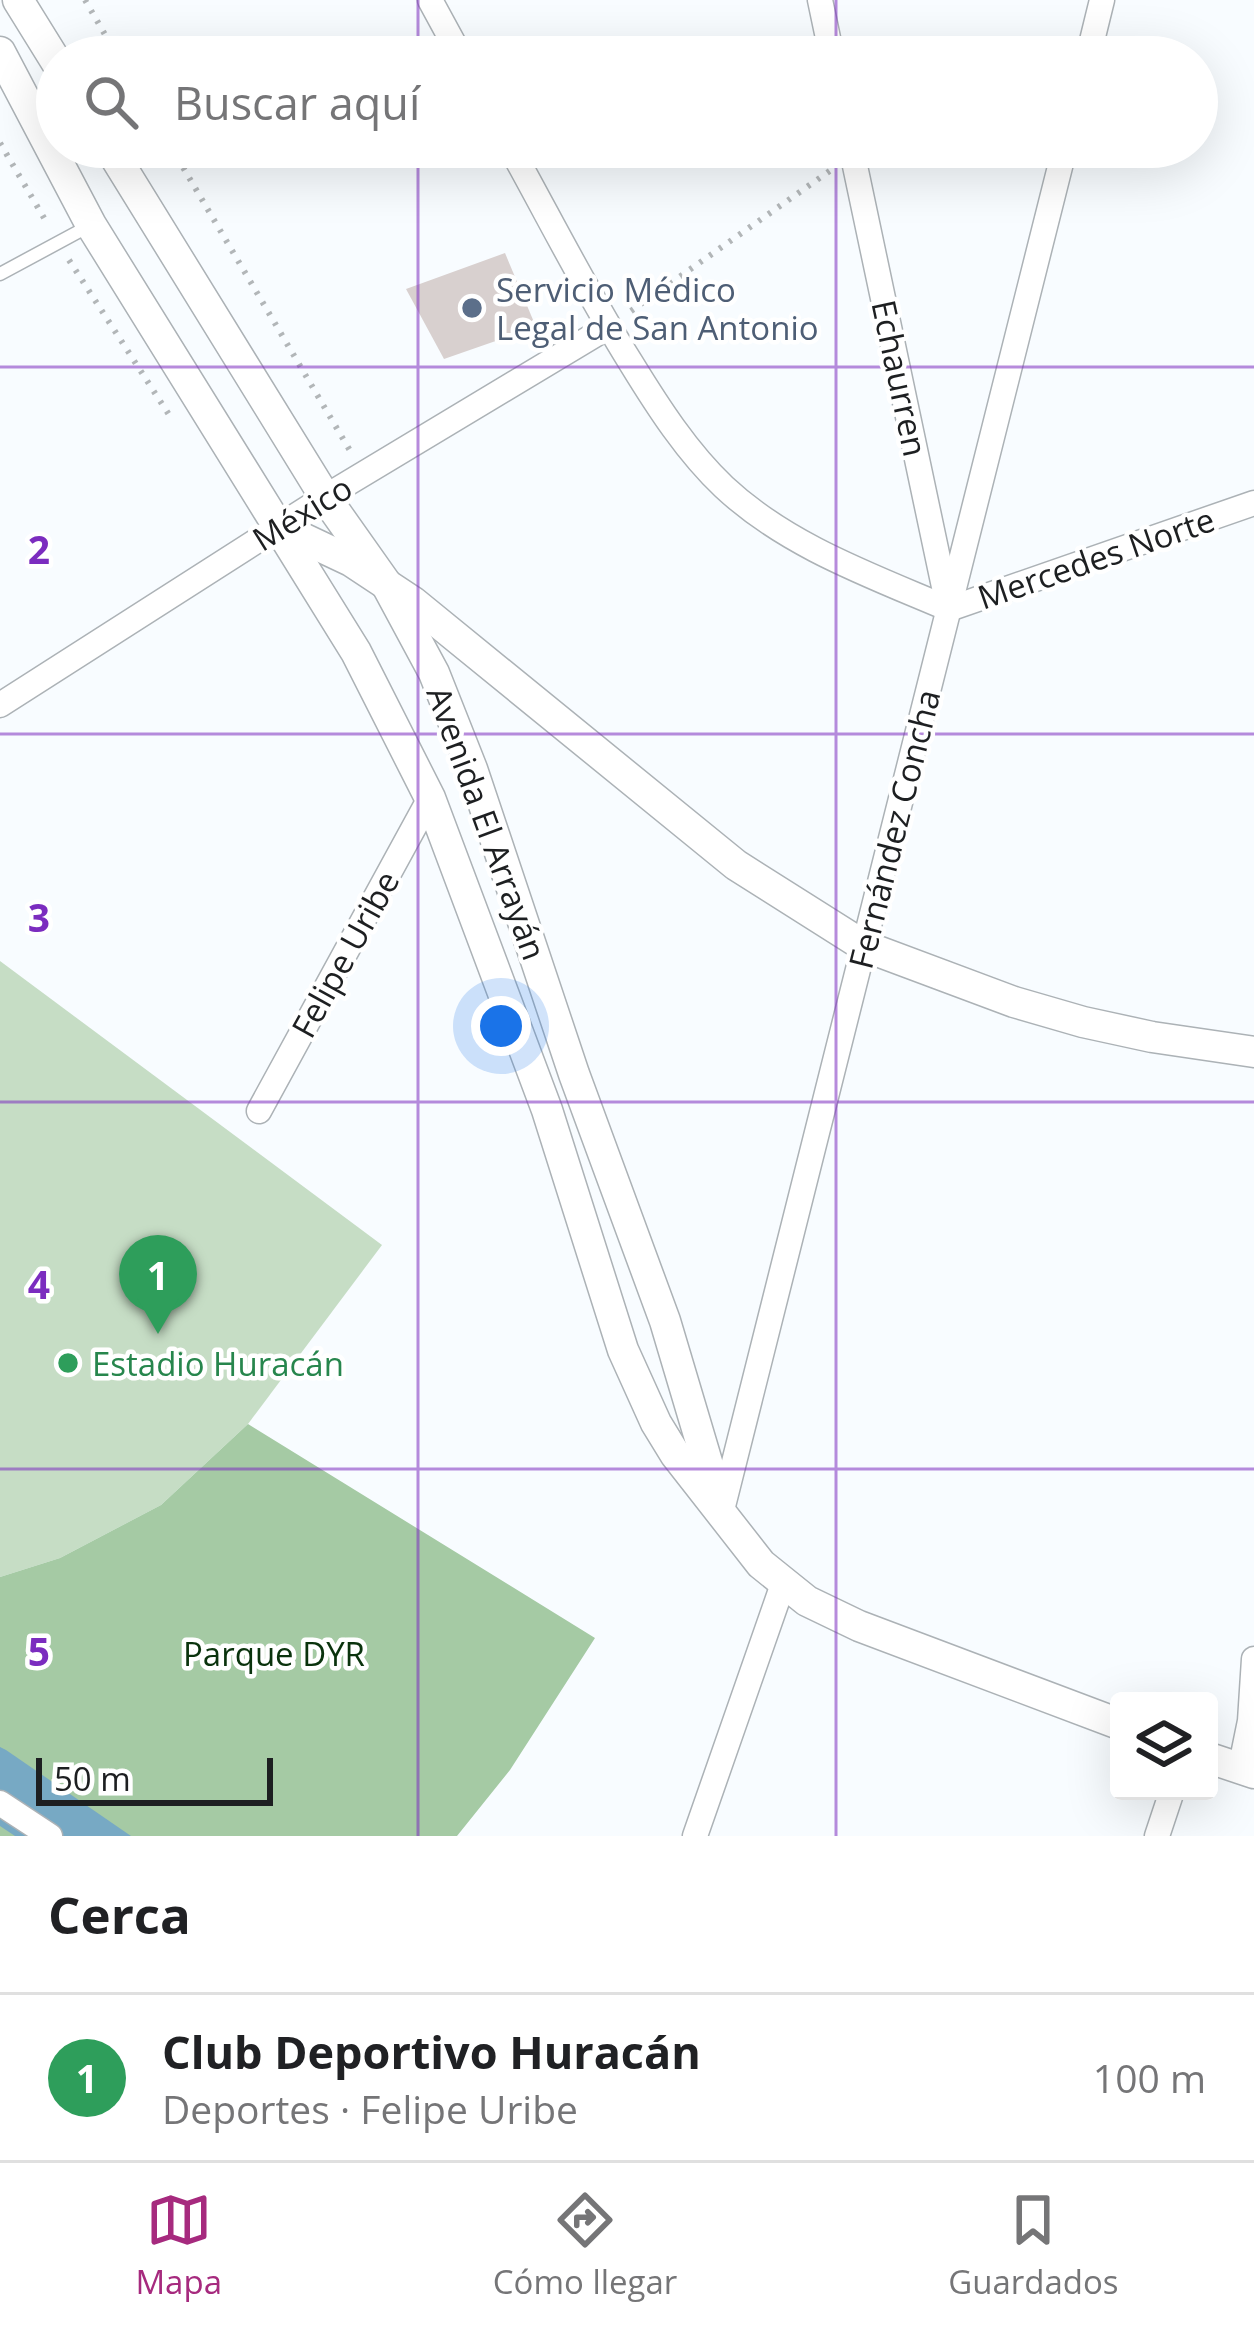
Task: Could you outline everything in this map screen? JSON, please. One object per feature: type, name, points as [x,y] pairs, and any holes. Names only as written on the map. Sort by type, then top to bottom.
[{"type":"street","points":[[18,0],[40,36]]},
{"type":"street","points":[[430,0],[450,36]]},
{"type":"street","points":[[820,0],[828,36]]},
{"type":"street","points":[[1093,36],[1102,0]]},
{"type":"street","name":"Avenida El Arrayán","points":[[0,52],[36,120]]},
{"type":"street","name":"Avenida El Arrayán","points":[[61,168],[91,225],[356,652],[430,798],[547,1110],[631,1369],[666,1438],[742,1542],[783,1584],[832,1615],[1110,1721]]},
{"type":"street","name":"Avenida El Arrayán","points":[[122,168],[325,497],[385,582],[454,721],[574,1074],[665,1321],[722,1510]]},
{"type":"street","name":"Mercedes Norte","points":[[522,168],[608,327],[691,451],[726,489],[824,555],[949,609],[1254,503]]},
{"type":"street","name":"Echaurren","points":[[856,168],[949,609]]},
{"type":"street","name":"Fernández Concha","points":[[722,1510],[1060,168]]},
{"type":"street","name":"México","points":[[0,705],[325,497],[608,327]]},
{"type":"street","points":[[279,527],[385,582],[736,866],[864,946],[1014,1002],[1083,1022],[1254,1052]]},
{"type":"street","name":"Felipe Uribe","points":[[259,1111],[430,798]]},
{"type":"street","points":[[695,1836],[783,1584]]},
{"type":"street","points":[[1218,1761],[1247,1771],[1254,1658]]},
{"type":"street","points":[[1157,1836],[1169,1800]]},
{"type":"street","points":[[0,1803],[50,1836]]},
{"type":"lane","points":[[0,274],[91,225]]},
{"type":"path","points":[[85,0],[106,36]]},
{"type":"path","points":[[0,142],[58,243],[175,424]]},
{"type":"path","points":[[183,168],[363,475]]},
{"type":"path","points":[[608,327],[828,168]]},
{"type":"green space","points":[[0,961],[382,1245],[248,1424],[161,1505],[60,1558],[0,1577]]},
{"type":"green space","name":"Parque DYR","points":[[248,1424],[595,1638],[510,1770],[457,1836],[0,1836],[0,1577],[60,1558],[161,1505]]},
{"type":"water","points":[[0,1747],[131,1836],[15,1836],[0,1826]]},
{"type":"building","name":"Servicio Médico Legal de San Antonio","points":[[505,253],[536,327],[444,359],[406,289]]},
{"type":"place","name":"Servicio Médico Legal de San Antonio","points":[[472,308]]},
{"type":"place","name":"Club Deportivo Huracán","points":[[158,1334]]},
{"type":"place","name":"Estadio Huracán","points":[[68,1363]]}]
